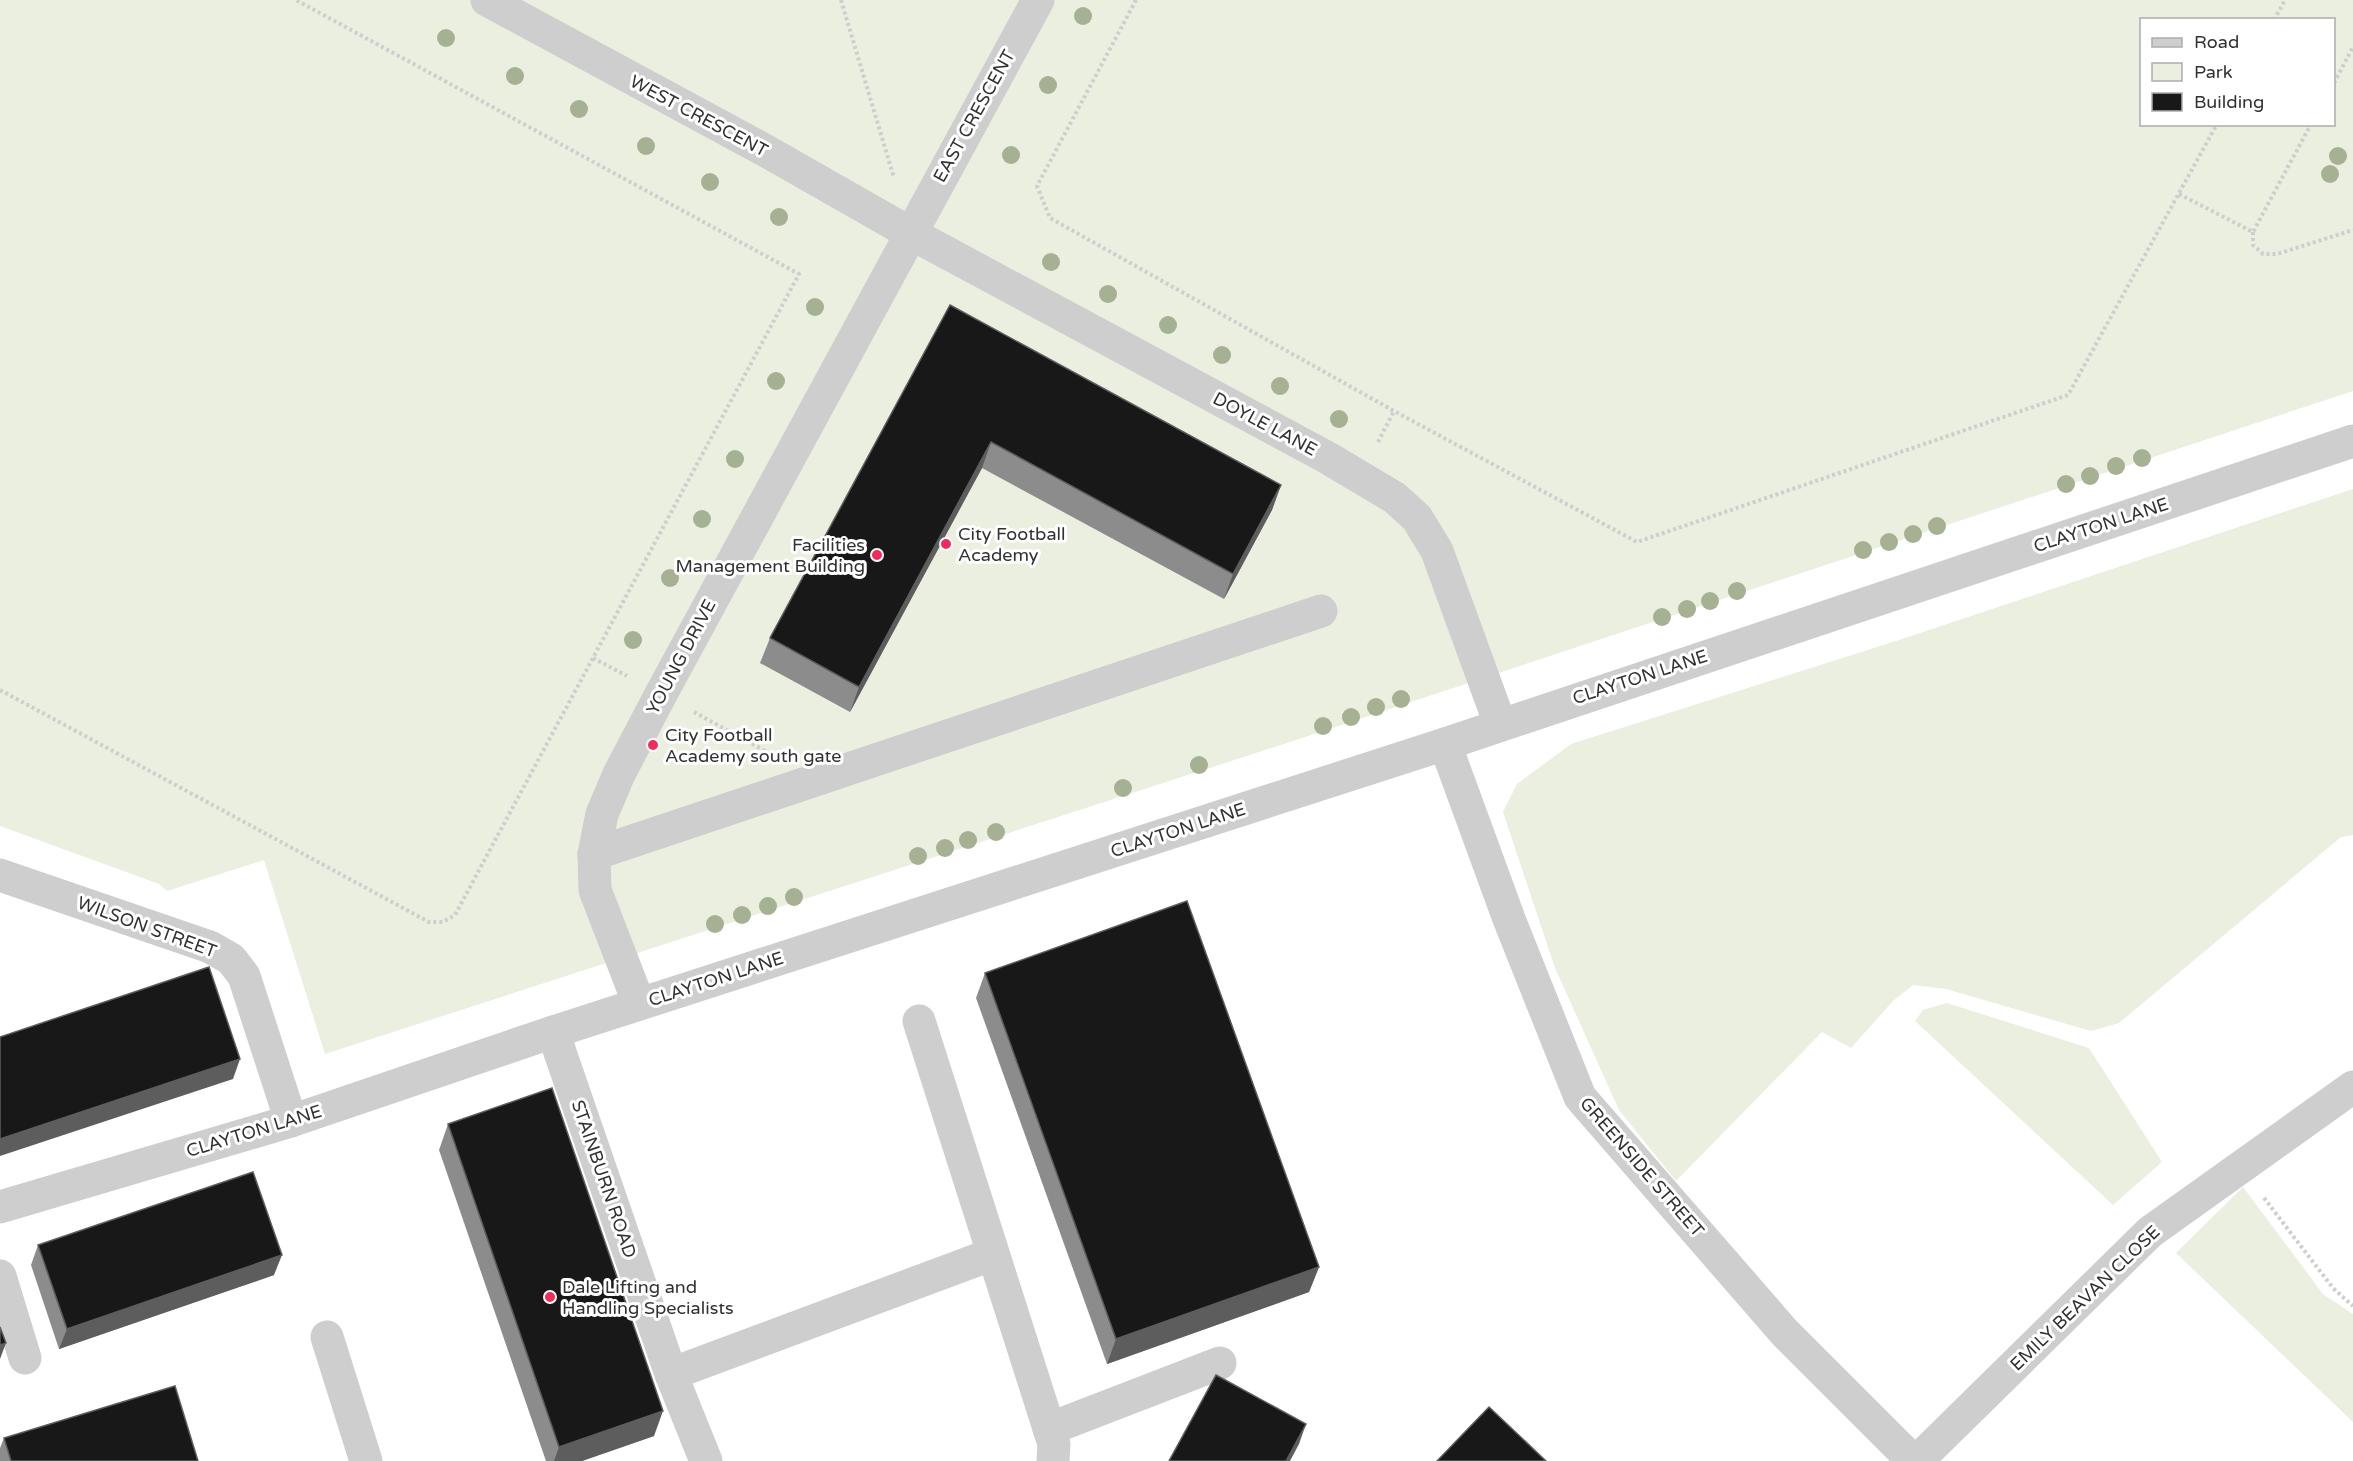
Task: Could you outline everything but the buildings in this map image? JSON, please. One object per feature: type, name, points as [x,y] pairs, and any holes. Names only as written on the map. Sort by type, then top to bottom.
[{"type":"street","name":"WEST CRESCENT","points":[[488,0],[768,152],[910,233]]},
{"type":"street","name":"EAST CRESCENT","points":[[910,233],[1038,0]]},
{"type":"street","name":"YOUNG DRIVE","points":[[639,1004],[595,890],[594,854],[602,814],[619,774],[661,694],[910,233]]},
{"type":"street","name":"DOYLE LANE","points":[[910,233],[1328,458],[1395,498],[1417,518],[1437,551],[1500,724]]},
{"type":"street","name":"CLAYTON LANE","points":[[0,1208],[291,1121],[553,1032],[1444,744],[2353,441]]},
{"type":"street","points":[[594,854],[1321,611]]},
{"type":"street","name":"GREENSIDE STREET","points":[[1444,744],[1509,919],[1580,1097],[1785,1333],[1915,1461]]},
{"type":"street","name":"WILSON STREET","points":[[0,875],[210,947],[231,959],[244,976],[291,1121]]},
{"type":"street","points":[[919,1021],[1051,1445],[1220,1363]]},
{"type":"street","name":"STAINBURN ROAD","points":[[553,1032],[671,1374],[706,1461]]},
{"type":"street","name":"EMILY BEAVAN CLOSE","points":[[1915,1461],[2150,1232],[2353,1087]]},
{"type":"street","points":[[671,1374],[993,1254]]},
{"type":"street","points":[[0,1276],[25,1358]]},
{"type":"street","points":[[327,1337],[366,1461]]},
{"type":"path","points":[[0,690],[429,922],[443,922],[455,915],[799,274],[296,0]]},
{"type":"path","points":[[841,0],[910,233]]},
{"type":"path","points":[[1136,0],[1037,186],[1050,219],[1394,411],[1637,542],[2068,395],[2216,126]]},
{"type":"path","points":[[2275,18],[2284,0]]},
{"type":"path","points":[[2335,81],[2353,47]]},
{"type":"path","points":[[2310,126],[2253,232],[2253,246],[2263,254],[2277,254],[2353,230]]},
{"type":"path","points":[[2179,194],[2253,232]]},
{"type":"path","points":[[593,658],[816,778]]},
{"type":"path","points":[[2240,1168],[2333,1288],[2353,1306]]},
{"type":"green space","name":"City Football Academy","points":[[0,0],[2353,0],[2353,391],[1256,753],[325,1054],[264,860],[167,891],[159,884],[0,826]]},
{"type":"green space","points":[[2353,489],[2353,835],[2341,837],[2119,1023],[2091,1031],[1946,989],[1913,985],[1893,1001],[1851,1048],[1822,1032],[1676,1181],[1619,1110],[1555,968],[1503,812],[1517,784],[1571,744],[1896,641]]},
{"type":"green space","points":[[1947,1003],[2089,1048],[2162,1162],[2113,1205],[1915,1021],[1923,1010]]},
{"type":"green space","points":[[2243,1187],[2323,1294],[2353,1314],[2353,1422],[2176,1253]]},
{"type":"place","name":"City Football Academy","points":[[946,544]]},
{"type":"place","name":"Facilities Management Building","points":[[877,555]]},
{"type":"place","name":"City Football Academy south gate","points":[[653,745]]},
{"type":"place","name":"Dale Lifting and Handling Specialists","points":[[550,1297]]}]
